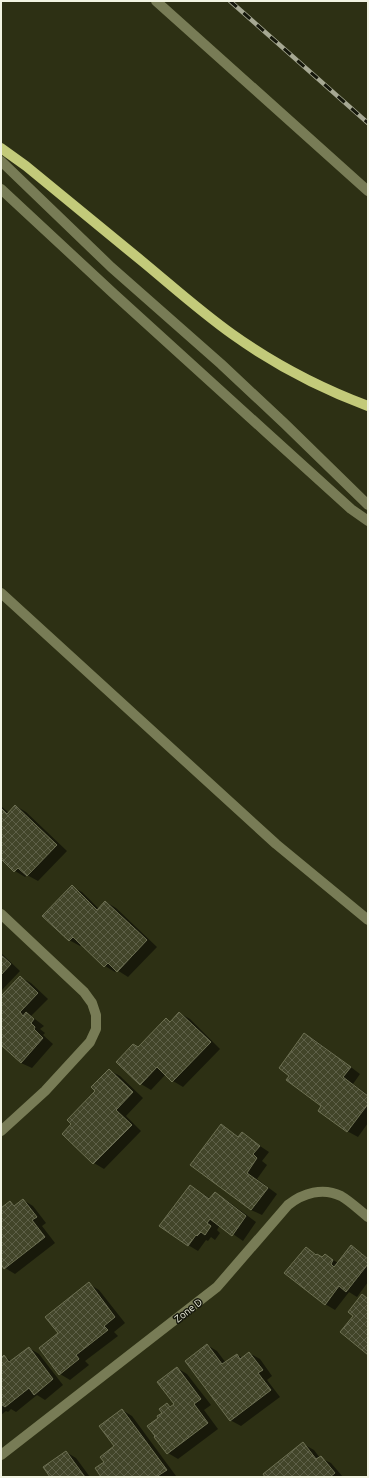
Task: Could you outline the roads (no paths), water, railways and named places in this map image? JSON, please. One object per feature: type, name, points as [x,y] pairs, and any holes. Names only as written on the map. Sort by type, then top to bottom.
[{"type":"main road","points":[[1,148],[26,166],[232,334],[268,358],[306,379],[346,398],[368,406]]},
{"type":"street","points":[[156,1],[368,191]]},
{"type":"street","points":[[1,161],[111,267],[221,364],[368,506]]},
{"type":"street","points":[[1,189],[114,294],[351,509],[368,521]]},
{"type":"street","points":[[1,593],[276,844],[368,920]]},
{"type":"street","points":[[1,914],[84,992],[92,1003],[96,1015],[96,1029],[90,1042],[45,1091],[1,1131]]},
{"type":"street","name":"Zone D","points":[[1,1455],[217,1287],[288,1205],[296,1198],[316,1192],[333,1193],[341,1196],[368,1217]]},
{"type":"railway","points":[[230,1],[368,123]]}]
